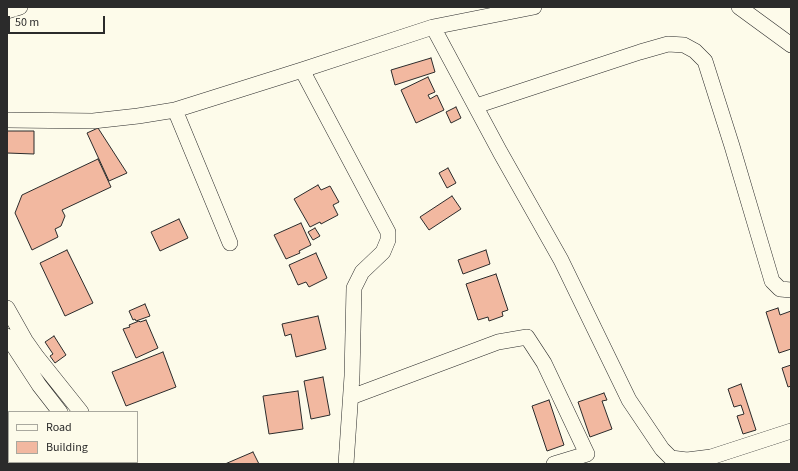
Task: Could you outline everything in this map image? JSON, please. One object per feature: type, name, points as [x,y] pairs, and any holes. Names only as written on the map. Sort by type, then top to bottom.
[{"type":"street","points":[[7,11],[20,7]]},
{"type":"street","points":[[7,120],[93,121],[174,110],[433,27],[534,7]]},
{"type":"street","points":[[739,7],[791,45]]},
{"type":"street","points":[[433,27],[500,152],[561,260],[629,400],[662,449],[673,461],[711,457],[791,431]]},
{"type":"street","points":[[476,106],[668,44],[684,45],[695,51],[705,61],[772,281],[780,290],[791,290]]},
{"type":"street","points":[[302,70],[388,232],[388,240],[383,252],[362,272],[354,288],[352,376],[346,464]]},
{"type":"street","points":[[174,110],[230,243]]},
{"type":"street","points":[[7,308],[36,357],[80,411]]},
{"type":"street","points":[[7,336],[39,385],[59,411]]},
{"type":"street","points":[[351,396],[498,342],[527,337],[544,363],[587,454],[554,464]]},
{"type":"building","points":[[431,58],[435,72],[395,85],[391,70]]},
{"type":"building","points":[[428,77],[435,92],[428,95],[430,99],[437,95],[444,110],[416,123],[401,90]]},
{"type":"building","points":[[456,107],[461,118],[451,123],[446,112]]},
{"type":"building","points":[[98,128],[127,173],[109,181],[87,133]]},
{"type":"building","points":[[7,131],[34,131],[34,154],[7,153]]},
{"type":"building","points":[[98,159],[111,187],[62,210],[65,216],[61,226],[55,229],[58,237],[32,250],[15,213],[22,195]]},
{"type":"building","points":[[448,168],[456,183],[447,188],[439,173]]},
{"type":"building","points":[[318,185],[321,190],[330,186],[339,202],[333,205],[338,215],[321,224],[320,222],[310,227],[294,199]]},
{"type":"building","points":[[452,196],[461,209],[429,230],[420,217]]},
{"type":"building","points":[[179,219],[188,238],[160,251],[151,232]]},
{"type":"building","points":[[301,223],[311,245],[299,251],[300,253],[286,259],[274,235]]},
{"type":"building","points":[[315,228],[320,236],[313,240],[308,232]]},
{"type":"building","points":[[67,250],[93,303],[65,316],[40,263]]},
{"type":"building","points":[[486,250],[490,264],[463,274],[458,260]]},
{"type":"building","points":[[316,253],[327,278],[309,287],[306,282],[298,285],[289,265]]},
{"type":"building","points":[[496,274],[508,310],[502,312],[503,316],[489,321],[488,317],[478,320],[466,284]]},
{"type":"building","points":[[145,304],[150,316],[136,321],[135,319],[133,320],[129,311]]},
{"type":"building","points":[[778,308],[780,315],[791,311],[791,349],[779,353],[766,312]]},
{"type":"building","points":[[318,316],[326,349],[296,357],[291,334],[285,336],[282,324]]},
{"type":"building","points":[[146,320],[158,348],[136,358],[123,329],[130,327],[129,325],[139,321]]},
{"type":"building","points":[[54,336],[66,355],[55,363],[50,356],[53,354],[45,342]]},
{"type":"building","points":[[163,352],[176,387],[126,406],[112,372]]},
{"type":"building","points":[[791,365],[791,386],[788,387],[782,368]]},
{"type":"building","points":[[323,377],[330,415],[311,419],[304,381]]},
{"type":"building","points":[[741,384],[756,430],[743,434],[737,416],[744,414],[741,405],[734,407],[728,389]]},
{"type":"building","points":[[298,391],[303,429],[269,434],[263,396]]},
{"type":"building","points":[[604,393],[607,400],[602,401],[612,429],[590,437],[578,402]]},
{"type":"building","points":[[549,400],[564,445],[547,451],[532,406]]},
{"type":"building","points":[[253,452],[259,464],[225,464]]}]
